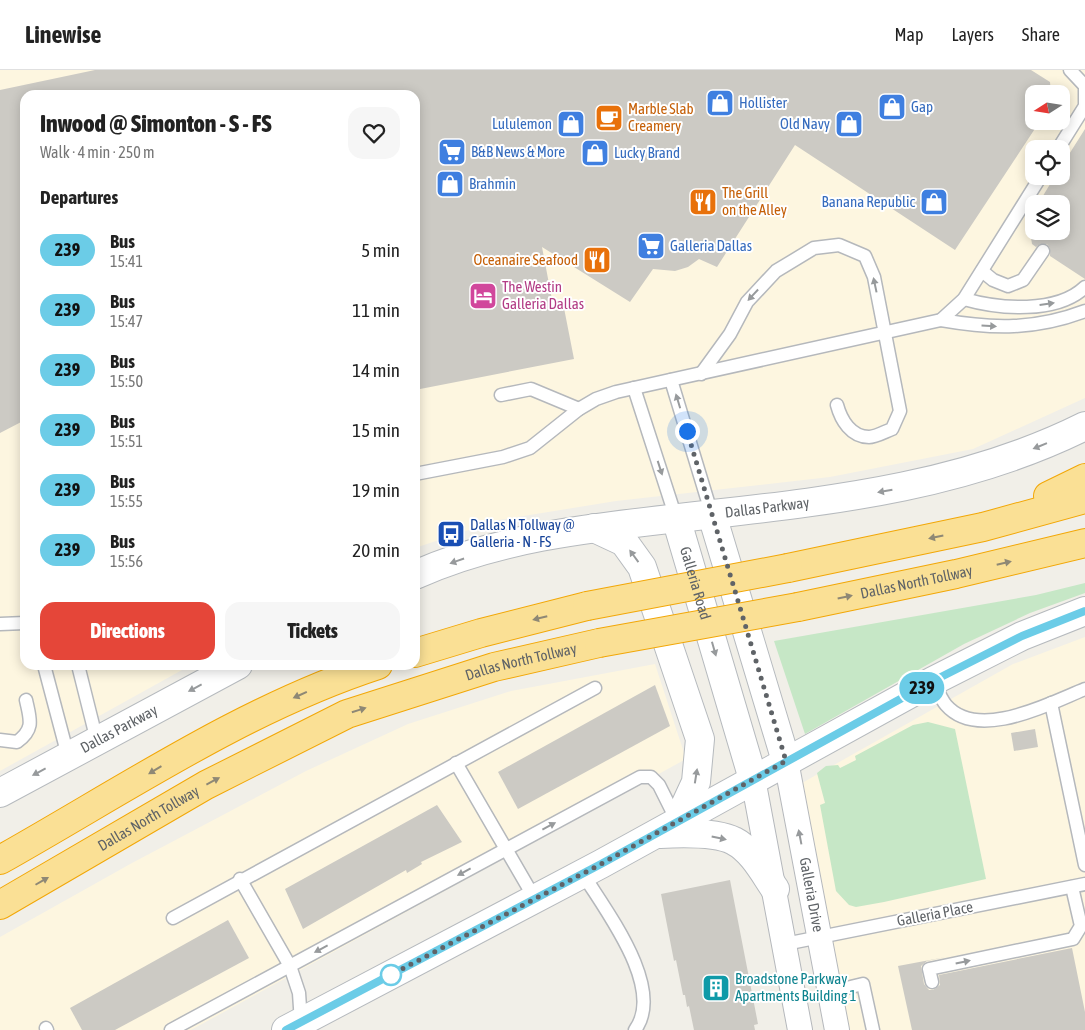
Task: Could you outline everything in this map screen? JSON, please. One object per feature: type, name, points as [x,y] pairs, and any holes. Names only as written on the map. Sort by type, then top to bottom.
[{"type":"highway","points":[[983,527],[1085,478]]},
{"type":"highway","points":[[420,651],[481,633],[587,606],[788,568],[983,527],[1085,498]]},
{"type":"highway","name":"Dallas North Tollway","points":[[0,905],[206,785],[347,714],[494,667],[599,643],[798,606],[1041,555],[1085,542]]},
{"type":"highway","points":[[1041,555],[1085,554]]},
{"type":"highway","points":[[0,860],[165,764],[267,710],[337,678],[362,670]]},
{"type":"main road","name":"Dallas Parkway","points":[[420,573],[483,552],[554,533],[848,497],[923,483],[997,463],[1085,426]]},
{"type":"main road","points":[[712,515],[786,761]]},
{"type":"main road","name":"Galleria Road","points":[[676,518],[753,779]]},
{"type":"main road","points":[[594,528],[624,542],[642,567],[700,739],[696,782],[678,821]]},
{"type":"main road","points":[[297,1027],[583,874],[933,681],[1022,636],[1085,611]]},
{"type":"main road","name":"Dallas Parkway","points":[[0,793],[229,670]]},
{"type":"main road","points":[[654,835],[694,832],[734,841],[755,860],[774,889]]},
{"type":"street","name":"Galleria Drive","points":[[786,761],[837,1030]]},
{"type":"street","points":[[753,779],[800,1030]]},
{"type":"lane","points":[[1064,140],[1085,106],[1085,86],[1070,70]]},
{"type":"lane","points":[[941,320],[964,299],[1035,185]]},
{"type":"lane","points":[[701,374],[730,334],[747,302],[776,271],[814,248],[839,244],[865,256],[874,278],[900,411],[892,429],[869,437],[850,431],[840,415],[837,405]]},
{"type":"lane","points":[[982,271],[993,280],[1008,286],[1023,280],[1043,251]]},
{"type":"lane","points":[[964,299],[988,306],[1024,307],[1059,302],[1078,293],[1085,287]]},
{"type":"lane","points":[[420,473],[503,457],[530,448],[578,409],[596,399],[634,388],[941,320],[970,325],[1012,328],[1059,321],[1085,311]]},
{"type":"lane","points":[[672,380],[712,515]]},
{"type":"lane","name":"Galleria Road","points":[[634,388],[676,518]]},
{"type":"lane","points":[[501,395],[531,390],[578,409]]},
{"type":"lane","points":[[0,624],[20,623]]},
{"type":"lane","points":[[45,670],[68,756]]},
{"type":"lane","points":[[79,670],[97,741]]},
{"type":"lane","points":[[933,681],[946,705],[962,717],[997,721],[1051,703],[1085,689]]},
{"type":"lane","points":[[173,918],[240,879],[595,688]]},
{"type":"lane","points":[[0,740],[17,742],[27,735],[31,722],[26,700]]},
{"type":"lane","points":[[1051,703],[1082,837],[1085,865]]},
{"type":"lane","points":[[456,763],[535,899]]},
{"type":"lane","points":[[171,1030],[640,777],[651,777],[659,785],[678,821]]},
{"type":"lane","points":[[583,874],[636,963],[644,995],[643,1012],[635,1030]]},
{"type":"lane","points":[[240,879],[290,966],[298,993],[297,1027]]},
{"type":"lane","points":[[932,982],[929,969],[1073,939],[1081,926],[1079,886]]},
{"type":"lane","name":"Galleria Place","points":[[785,944],[1079,886]]},
{"type":"lane","points":[[830,992],[864,984],[873,1030]]},
{"type":"shaded area","points":[[0,70],[1085,70],[1085,398],[973,449],[830,477],[616,501],[499,520],[420,546],[420,90],[20,90],[20,670],[182,670],[0,771]]},
{"type":"shaded area","points":[[1085,637],[1085,1030],[845,1030],[802,783],[1013,664]]},
{"type":"shaded area","points":[[655,664],[686,759],[191,1030],[0,1030],[0,937],[132,863],[306,771],[408,724],[511,691]]},
{"type":"green space","points":[[1085,583],[1085,593],[1030,613],[964,644],[805,734],[774,641],[1036,595]]},
{"type":"green space","points":[[928,722],[955,729],[986,879],[884,902],[856,907],[849,905],[836,891],[820,805],[825,803],[817,773],[826,766],[838,765],[840,768],[856,760],[855,756],[913,725]]},
{"type":"building","name":"Galleria Dallas","points":[[95,70],[1031,70],[1050,82],[1050,85],[1025,85],[1025,130],[1034,130],[1027,140],[1025,140],[1025,144],[955,250],[795,145],[717,267],[699,259],[688,267],[675,271],[653,269],[630,302],[542,247],[554,310],[564,308],[574,359],[420,389],[420,90],[20,90],[20,423],[0,433],[0,90]]},
{"type":"building","points":[[1085,129],[1085,279],[1050,256],[1050,248],[1047,244],[1040,244],[1036,247],[1032,244],[1031,240],[1070,240],[1070,195],[1043,195],[1050,185],[1070,185],[1070,153]]},
{"type":"building","points":[[655,685],[670,726],[518,809],[498,772]]},
{"type":"building","points":[[1035,729],[1038,747],[1014,751],[1011,733]]},
{"type":"building","points":[[437,805],[462,842],[421,862],[422,864],[407,873],[406,870],[303,929],[285,889]]},
{"type":"building","points":[[730,880],[758,1024],[754,1025],[755,1030],[694,1030],[689,1006],[687,1007],[685,995],[683,995],[676,960],[674,961],[661,894]]},
{"type":"building","points":[[228,920],[249,958],[115,1030],[82,1030],[70,1008]]},
{"type":"building","points":[[1072,948],[1085,1012],[1085,1030],[912,1030],[898,966],[946,957],[927,961],[921,966],[924,984],[929,990],[933,990],[940,985],[939,975]]},
{"type":"bus line","name":"239","points":[[286,1030],[601,864],[933,681],[1022,636],[1085,611]]},
{"type":"place","name":"Hollister","points":[[720,103]]},
{"type":"place","name":"Gap","points":[[892,107]]},
{"type":"place","name":"Marble Slab Creamery","points":[[609,118]]},
{"type":"place","name":"Lululemon","points":[[571,124]]},
{"type":"place","name":"Old Navy","points":[[849,124]]},
{"type":"place","name":"B&B News & More","points":[[452,152]]},
{"type":"place","name":"Lucky Brand","points":[[595,153]]},
{"type":"place","name":"Brahmin","points":[[450,184]]},
{"type":"place","name":"The Grill on the Alley","points":[[703,202]]},
{"type":"place","name":"Banana Republic","points":[[934,202]]},
{"type":"place","name":"Galleria Dallas","points":[[651,246]]},
{"type":"place","name":"Oceanaire Seafood","points":[[597,260]]},
{"type":"place","name":"The Westin Galleria Dallas","points":[[483,296]]},
{"type":"place","name":"Dallas N Tollway @ Galleria - N - FS","points":[[451,534]]},
{"type":"place","name":"Broadstone Parkway Apartments Building 1","points":[[716,988]]},
{"type":"route","points":[[391,975],[385,978],[601,864],[786,761],[687,431]]}]
